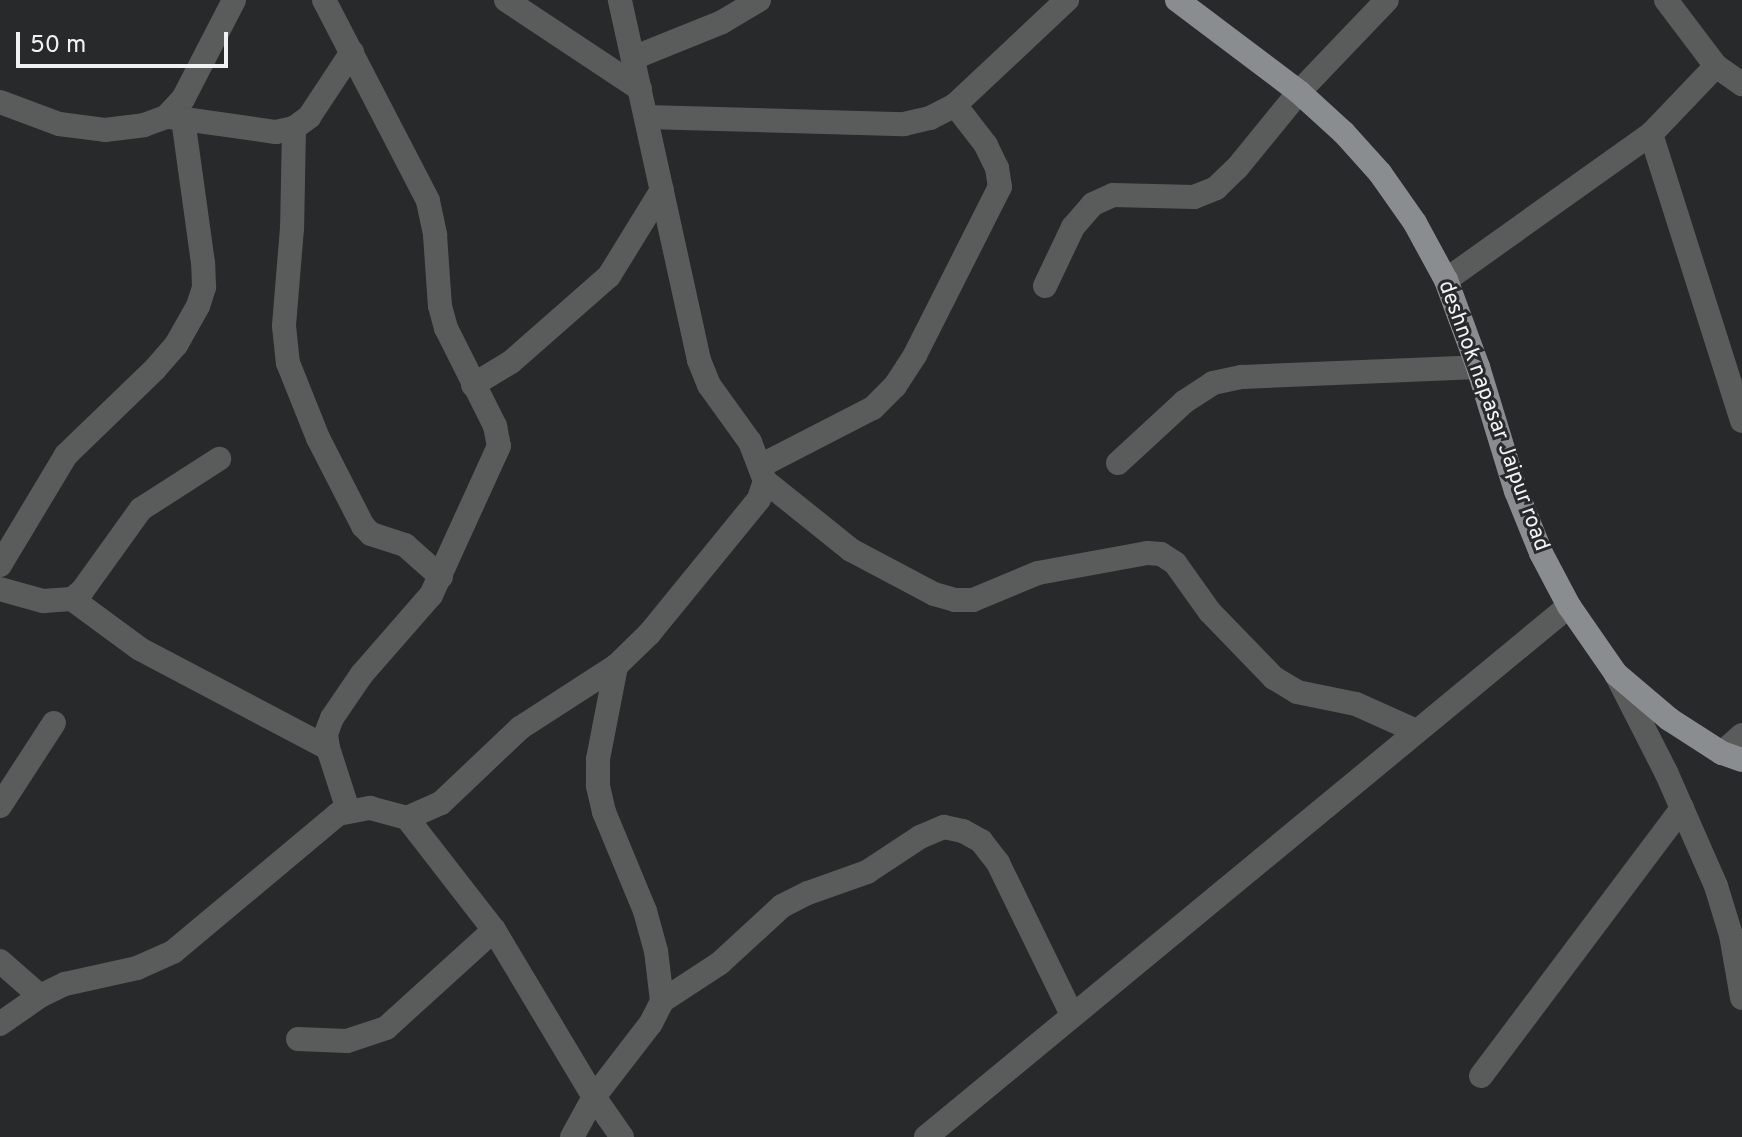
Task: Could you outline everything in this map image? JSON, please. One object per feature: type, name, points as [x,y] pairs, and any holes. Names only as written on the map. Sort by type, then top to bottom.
[{"type":"main road","name":"deshnok napasar Jaipur road","points":[[1177,0],[1299,92],[1344,133],[1380,173],[1415,223],[1446,280],[1478,367],[1516,491],[1541,553],[1569,606],[1616,674],[1669,719],[1732,756]]},
{"type":"street","points":[[0,565],[66,455],[155,369],[176,345],[198,306],[204,287],[203,263],[174,118],[234,0]]},
{"type":"street","points":[[324,0],[428,201],[435,235],[440,306],[455,352],[495,426],[499,446],[441,577],[418,613],[362,674],[332,718],[326,734],[328,748],[348,810]]},
{"type":"street","points":[[506,0],[640,89]]},
{"type":"street","points":[[620,0],[699,360],[709,385],[750,442],[763,474],[851,550],[934,594],[955,600],[973,600],[1038,573],[1147,553],[1161,554],[1175,563],[1210,612],[1274,678],[1297,692],[1356,704],[1416,731]]},
{"type":"street","points":[[633,58],[722,22],[759,0]]},
{"type":"street","points":[[646,117],[904,124],[930,118],[955,105],[1067,0]]},
{"type":"street","points":[[1045,286],[1073,227],[1093,204],[1113,195],[1194,197],[1216,188],[1237,168],[1299,92],[1387,0]]},
{"type":"street","points":[[1670,2],[1716,66],[1742,84]]},
{"type":"street","points":[[0,102],[59,124],[105,130],[174,118],[276,132],[294,128],[309,117],[352,52]]},
{"type":"street","points":[[1446,280],[1651,134],[1716,66]]},
{"type":"street","points":[[407,818],[441,803],[520,728],[616,666],[649,634],[759,499],[763,474],[873,408],[895,386],[915,355],[1000,187],[997,168],[986,145],[955,105]]},
{"type":"street","points":[[294,128],[292,228],[284,326],[288,363],[318,438],[363,526],[371,534],[405,545],[441,577]]},
{"type":"street","points":[[1651,134],[1742,421]]},
{"type":"street","points":[[473,385],[511,362],[609,276],[662,190]]},
{"type":"street","points":[[1118,463],[1184,402],[1213,383],[1242,377],[1478,367]]},
{"type":"street","points":[[0,589],[43,601],[72,599],[82,591],[141,509],[219,459]]},
{"type":"street","points":[[72,599],[140,649],[328,748]]},
{"type":"street","points":[[926,1137],[1569,606]]},
{"type":"street","points":[[616,666],[598,759],[598,786],[604,812],[645,911],[656,951],[662,1001]]},
{"type":"street","points":[[1616,674],[1682,808],[1727,922],[1742,998]]},
{"type":"street","points":[[0,806],[54,723]]},
{"type":"street","points":[[1732,756],[1742,735]]},
{"type":"street","points":[[0,1024],[40,996],[65,984],[137,968],[173,952],[327,822],[348,810],[370,808],[407,818],[494,930],[594,1097],[622,1137]]},
{"type":"street","points":[[1481,1076],[1682,808]]},
{"type":"street","points":[[572,1137],[594,1097],[651,1023],[662,1001],[720,963],[782,906],[808,893],[867,872],[920,837],[944,827],[963,831],[981,841],[998,863],[1072,1015]]},
{"type":"street","points":[[298,1039],[347,1041],[386,1028],[494,930]]},
{"type":"street","points":[[0,961],[40,996]]}]
